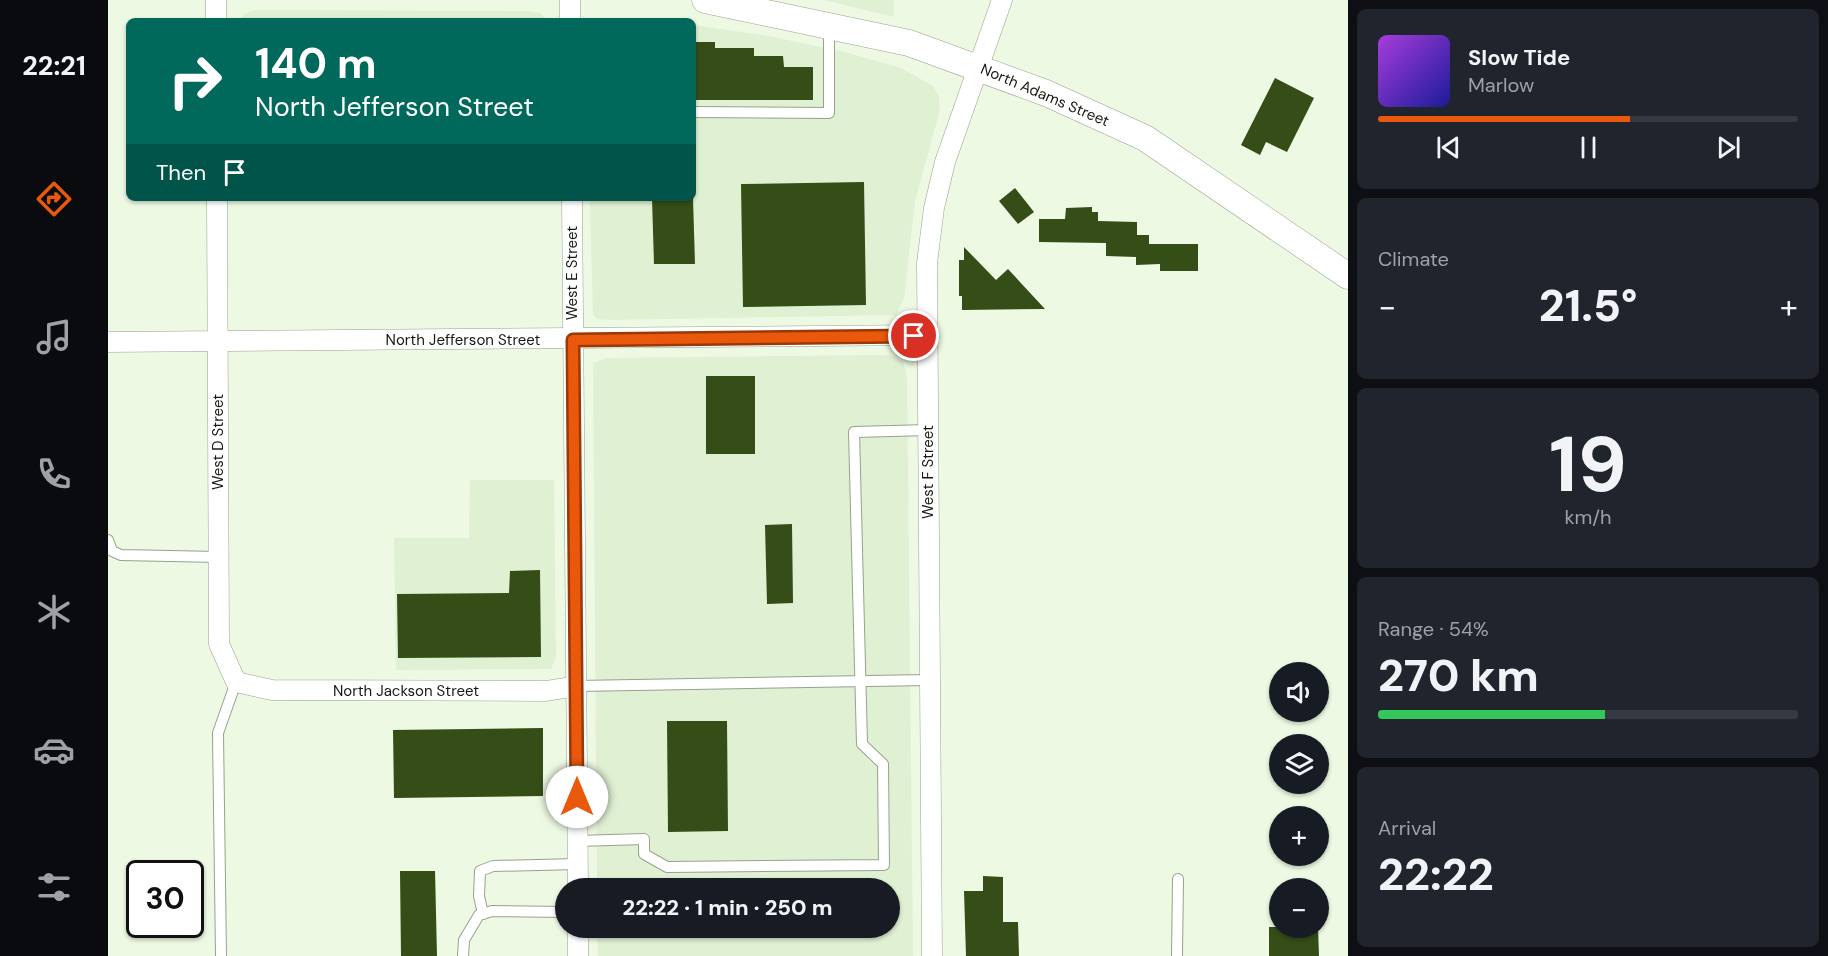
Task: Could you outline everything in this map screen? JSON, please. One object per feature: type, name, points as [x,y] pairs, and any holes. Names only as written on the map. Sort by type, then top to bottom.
[{"type":"street","points":[[216,0],[216,18]]},
{"type":"street","points":[[570,0],[570,18]]},
{"type":"street","name":"North Adams Street","points":[[705,0],[909,43],[1046,93],[1145,138],[1348,276]]},
{"type":"street","name":"West F Street","points":[[932,956],[927,263],[934,208],[951,142],[980,67],[1002,0]]},
{"type":"street","name":"West D Street","points":[[217,201],[219,644],[236,682]]},
{"type":"street","name":"West E Street","points":[[572,201],[578,878]]},
{"type":"street","name":"North Jefferson Street","points":[[108,342],[573,340],[926,335]]},
{"type":"street","name":"North Jackson Street","points":[[236,682],[272,690],[546,691],[577,686]]},
{"type":"street","points":[[578,938],[578,956]]},
{"type":"lane","points":[[696,112],[829,113],[830,25]]},
{"type":"lane","points":[[578,841],[644,839],[644,854],[667,867],[884,865],[883,764],[862,744],[854,432],[929,430]]},
{"type":"lane","points":[[108,540],[112,551],[121,555],[218,557]]},
{"type":"lane","points":[[577,686],[929,680]]},
{"type":"lane","points":[[221,956],[218,733],[236,682]]},
{"type":"lane","points":[[483,914],[479,897],[480,872],[493,866],[578,864]]},
{"type":"lane","points":[[1177,956],[1178,879]]},
{"type":"lane","points":[[463,956],[464,940],[471,925],[483,914],[492,911],[555,912]]},
{"type":"shaded area","points":[[824,0],[894,0],[894,17]]},
{"type":"shaded area","points":[[256,10],[528,11],[540,13],[545,18],[241,18],[246,13]]},
{"type":"shaded area","points":[[696,25],[769,36],[848,53],[901,68],[933,86],[939,97],[940,110],[915,201],[904,298],[896,315],[608,320],[597,319],[593,315],[590,201],[696,201]]},
{"type":"shaded area","points":[[889,355],[903,361],[907,378],[913,956],[598,956],[597,938],[900,938],[900,878],[597,878],[593,363],[607,358]]},
{"type":"shaded area","points":[[470,480],[554,480],[556,657],[551,669],[396,670],[394,538],[469,538]]},
{"type":"building","points":[[696,42],[715,42],[715,48],[754,48],[754,56],[783,56],[784,67],[813,67],[813,100],[696,100]]},
{"type":"building","points":[[1275,78],[1314,98],[1287,152],[1266,142],[1260,155],[1241,145]]},
{"type":"building","points":[[864,182],[866,305],[743,307],[741,184]]},
{"type":"building","points":[[1015,188],[1034,212],[1018,224],[999,201]]},
{"type":"building","points":[[652,201],[693,201],[695,264],[654,264]]},
{"type":"building","points":[[1092,207],[1092,212],[1098,212],[1098,221],[1137,222],[1137,235],[1149,235],[1149,244],[1198,244],[1198,271],[1160,271],[1160,264],[1136,265],[1136,257],[1106,256],[1106,243],[1039,242],[1039,219],[1065,219],[1066,208]]},
{"type":"building","points":[[964,247],[996,280],[1008,269],[1045,309],[962,310],[962,296],[959,296],[959,260],[964,260]]},
{"type":"building","points":[[706,376],[755,376],[755,454],[706,454]]},
{"type":"building","points":[[792,524],[793,603],[767,604],[765,525]]},
{"type":"building","points":[[540,570],[541,657],[398,658],[397,594],[509,593],[510,571]]},
{"type":"building","points":[[667,721],[727,721],[728,831],[668,832]]},
{"type":"building","points":[[543,728],[543,796],[394,798],[393,730]]},
{"type":"building","points":[[400,871],[435,871],[437,956],[401,956]]},
{"type":"building","points":[[983,876],[1003,877],[1003,922],[1018,922],[1019,956],[966,956],[964,891],[983,891]]},
{"type":"building","points":[[1269,938],[1318,938],[1319,956],[1269,956]]},
{"type":"route","points":[[577,797],[573,340],[914,336]]}]
